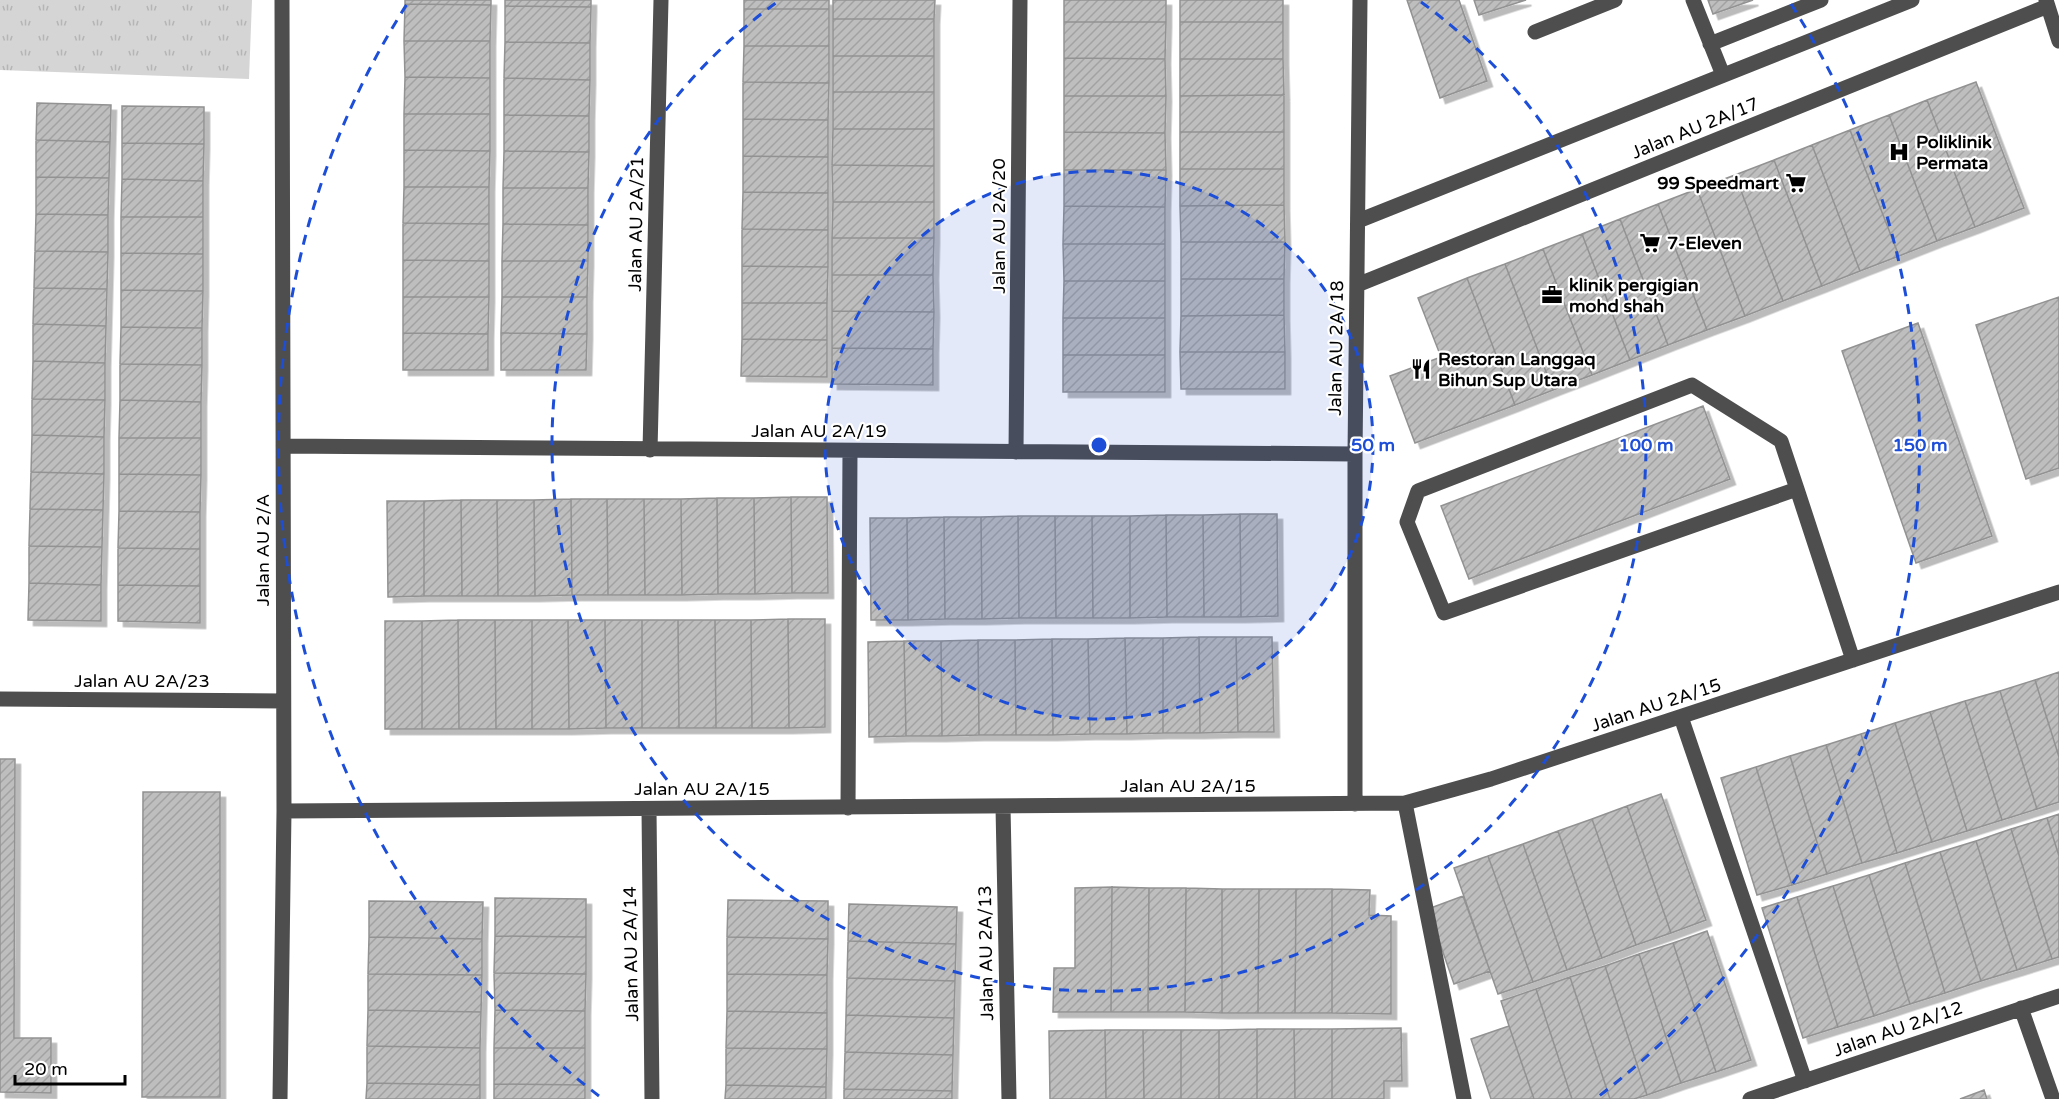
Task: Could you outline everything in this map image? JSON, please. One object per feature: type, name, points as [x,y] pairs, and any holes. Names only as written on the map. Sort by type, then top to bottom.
[{"type":"street","name":"Jalan AU 2/A","points":[[280,1099],[284,811],[282,0]]},
{"type":"street","name":"Jalan AU 2A/21","points":[[650,450],[661,0]]},
{"type":"street","name":"Jalan AU 2A/20","points":[[1016,452],[1020,0]]},
{"type":"street","name":"Jalan AU 2A/18","points":[[1355,804],[1355,454],[1360,0]]},
{"type":"street","points":[[1535,32],[1615,0]]},
{"type":"street","points":[[1693,0],[1723,75]]},
{"type":"street","points":[[1710,44],[1821,0]]},
{"type":"street","points":[[1358,221],[1911,0]]},
{"type":"street","points":[[2047,3],[2059,40]]},
{"type":"street","name":"Jalan AU 2A/17","points":[[1357,285],[2047,3]]},
{"type":"street","points":[[1797,489],[1444,613],[1407,522],[1418,491],[1692,385],[1780,441],[1797,489],[1853,660]]},
{"type":"street","name":"Jalan AU 2A/19","points":[[283,446],[1355,454]]},
{"type":"street","points":[[848,808],[850,451]]},
{"type":"street","name":"Jalan AU 2A/15","points":[[284,811],[1405,803],[1491,779],[2059,592]]},
{"type":"street","name":"Jalan AU 2A/23","points":[[0,699],[283,701]]},
{"type":"street","points":[[1681,717],[1805,1081]]},
{"type":"street","points":[[1405,803],[1464,1099]]},
{"type":"street","name":"Jalan AU 2A/13","points":[[1003,807],[1009,1099]]},
{"type":"street","name":"Jalan AU 2A/14","points":[[649,809],[652,1099]]},
{"type":"street","name":"Jalan AU 2A/12","points":[[1750,1099],[2059,996]]},
{"type":"street","points":[[2021,1008],[2053,1099]]},
{"type":"green space","points":[[0,0],[252,0],[249,79],[0,70]]},
{"type":"building","points":[[405,0],[491,0],[491,5],[405,4]]},
{"type":"building","points":[[505,0],[591,0],[591,7],[505,6]]},
{"type":"building","points":[[744,0],[829,0],[829,9],[744,9]]},
{"type":"building","points":[[833,0],[935,0],[934,19],[833,19]]},
{"type":"building","points":[[1064,0],[1166,0],[1166,22],[1064,22]]},
{"type":"building","points":[[1180,0],[1283,0],[1283,22],[1180,22]]},
{"type":"building","points":[[1407,0],[1459,0],[1487,81],[1440,98]]},
{"type":"building","points":[[1474,0],[1526,0],[1479,15]]},
{"type":"building","points":[[1708,0],[1753,0],[1713,14]]},
{"type":"building","points":[[405,4],[491,5],[490,41],[404,41]]},
{"type":"building","points":[[505,6],[591,7],[590,43],[505,42]]},
{"type":"building","points":[[744,9],[829,9],[829,46],[744,46]]},
{"type":"building","points":[[833,19],[934,19],[934,56],[833,56]]},
{"type":"building","points":[[1064,22],[1166,22],[1165,59],[1064,58]]},
{"type":"building","points":[[1180,22],[1283,22],[1283,59],[1180,59]]},
{"type":"building","points":[[404,41],[490,41],[490,78],[405,77]]},
{"type":"building","points":[[505,42],[590,43],[590,80],[504,78]]},
{"type":"building","points":[[744,46],[829,46],[829,83],[743,82]]},
{"type":"building","points":[[833,56],[934,56],[934,92],[833,92]]},
{"type":"building","points":[[1064,58],[1165,59],[1166,96],[1064,96]]},
{"type":"building","points":[[1180,59],[1283,59],[1284,95],[1180,96]]},
{"type":"building","points":[[405,77],[490,78],[490,114],[404,114]]},
{"type":"building","points":[[504,78],[590,80],[589,116],[504,115]]},
{"type":"building","points":[[743,82],[829,83],[828,120],[743,119]]},
{"type":"building","points":[[1976,82],[2024,208],[1975,227],[1927,100]]},
{"type":"building","points":[[833,92],[934,92],[934,129],[833,129]]},
{"type":"building","points":[[1284,95],[1284,132],[1180,132],[1180,96]]},
{"type":"building","points":[[1064,96],[1166,96],[1165,133],[1064,132]]},
{"type":"building","points":[[1927,100],[1975,227],[1937,241],[1889,115]]},
{"type":"building","points":[[37,103],[111,105],[110,142],[36,140]]},
{"type":"building","points":[[122,106],[204,107],[204,144],[122,143]]},
{"type":"building","points":[[404,114],[490,114],[490,151],[404,150]]},
{"type":"building","points":[[504,115],[589,116],[589,152],[504,151]]},
{"type":"building","points":[[1889,115],[1937,241],[1899,256],[1850,130]]},
{"type":"building","points":[[743,119],[828,120],[828,157],[743,156]]},
{"type":"building","points":[[833,129],[934,129],[934,166],[832,165]]},
{"type":"building","points":[[1850,130],[1899,256],[1860,271],[1812,145]]},
{"type":"building","points":[[1064,132],[1165,133],[1166,170],[1064,170]]},
{"type":"building","points":[[1180,132],[1284,132],[1284,169],[1180,169]]},
{"type":"building","points":[[36,140],[110,142],[109,178],[36,177]]},
{"type":"building","points":[[122,143],[204,144],[203,181],[122,179]]},
{"type":"building","points":[[1812,145],[1860,271],[1822,286],[1774,160]]},
{"type":"building","points":[[404,150],[490,151],[489,187],[404,187]]},
{"type":"building","points":[[504,151],[589,152],[588,188],[503,188]]},
{"type":"building","points":[[743,156],[828,157],[828,193],[743,192]]},
{"type":"building","points":[[1774,160],[1822,286],[1783,301],[1735,175]]},
{"type":"building","points":[[832,165],[934,166],[934,202],[833,202]]},
{"type":"building","points":[[1180,169],[1284,169],[1284,205],[1180,206]]},
{"type":"building","points":[[1064,170],[1166,170],[1165,207],[1064,206]]},
{"type":"building","points":[[1735,175],[1783,301],[1745,316],[1697,189]]},
{"type":"building","points":[[36,177],[109,178],[108,215],[36,214]]},
{"type":"building","points":[[122,179],[203,181],[203,217],[121,217]]},
{"type":"building","points":[[404,187],[489,187],[489,224],[403,223]]},
{"type":"building","points":[[503,188],[588,188],[588,225],[503,224]]},
{"type":"building","points":[[1697,189],[1745,316],[1707,330],[1658,204]]},
{"type":"building","points":[[743,192],[828,193],[828,230],[742,229]]},
{"type":"building","points":[[833,202],[934,202],[934,238],[832,238]]},
{"type":"building","points":[[1658,204],[1707,330],[1668,345],[1620,219]]},
{"type":"building","points":[[1284,205],[1285,242],[1181,242],[1180,206]]},
{"type":"building","points":[[1064,206],[1165,207],[1165,244],[1063,244]]},
{"type":"building","points":[[36,214],[108,215],[108,252],[35,251]]},
{"type":"building","points":[[121,217],[203,217],[203,254],[121,253]]},
{"type":"building","points":[[1620,219],[1668,345],[1630,360],[1582,234]]},
{"type":"building","points":[[403,223],[489,224],[489,261],[403,260]]},
{"type":"building","points":[[503,224],[588,225],[588,261],[502,261]]},
{"type":"building","points":[[742,229],[828,230],[828,267],[742,266]]},
{"type":"building","points":[[1582,234],[1630,360],[1592,375],[1543,249]]},
{"type":"building","points":[[832,238],[934,238],[933,275],[832,275]]},
{"type":"building","points":[[1181,242],[1285,242],[1284,279],[1181,279]]},
{"type":"building","points":[[1063,244],[1165,244],[1165,281],[1064,281]]},
{"type":"building","points":[[1543,249],[1592,375],[1553,390],[1505,264]]},
{"type":"building","points":[[35,251],[108,252],[107,289],[34,288]]},
{"type":"building","points":[[121,253],[203,254],[203,291],[121,290]]},
{"type":"building","points":[[403,260],[489,261],[489,297],[403,297]]},
{"type":"building","points":[[502,261],[588,261],[587,297],[502,297]]},
{"type":"building","points":[[1505,264],[1553,390],[1515,405],[1467,278]]},
{"type":"building","points":[[742,266],[828,267],[827,303],[742,303]]},
{"type":"building","points":[[832,275],[933,275],[934,312],[832,311]]},
{"type":"building","points":[[1467,278],[1515,405],[1415,443],[1390,376],[1441,357],[1418,298]]},
{"type":"building","points":[[1181,279],[1284,279],[1284,315],[1181,316]]},
{"type":"building","points":[[1064,281],[1165,281],[1165,318],[1063,318]]},
{"type":"building","points":[[34,288],[107,289],[106,326],[33,324]]},
{"type":"building","points":[[121,290],[203,291],[202,328],[121,327]]},
{"type":"building","points":[[403,297],[489,297],[488,334],[403,333]]},
{"type":"building","points":[[502,297],[587,297],[587,334],[501,333]]},
{"type":"building","points":[[2059,297],[2059,468],[2026,479],[1976,325]]},
{"type":"building","points":[[742,303],[827,303],[827,340],[742,339]]},
{"type":"building","points":[[832,311],[934,312],[933,349],[832,348]]},
{"type":"building","points":[[1284,315],[1285,352],[1180,352],[1181,316]]},
{"type":"building","points":[[1063,318],[1165,318],[1165,355],[1063,355]]},
{"type":"building","points":[[1918,323],[1992,536],[1916,563],[1842,351]]},
{"type":"building","points":[[33,324],[106,326],[105,363],[33,361]]},
{"type":"building","points":[[121,327],[202,328],[202,365],[120,364]]},
{"type":"building","points":[[403,333],[488,334],[488,370],[403,370]]},
{"type":"building","points":[[501,333],[587,334],[586,370],[501,370]]},
{"type":"building","points":[[742,339],[827,340],[827,377],[741,376]]},
{"type":"building","points":[[832,348],[933,349],[933,385],[832,384]]},
{"type":"building","points":[[1180,352],[1285,352],[1285,389],[1181,389]]},
{"type":"building","points":[[1063,355],[1165,355],[1165,392],[1063,392]]},
{"type":"building","points":[[33,361],[105,363],[105,400],[32,399]]},
{"type":"building","points":[[120,364],[202,365],[201,402],[120,400]]},
{"type":"building","points":[[32,399],[105,400],[104,437],[32,435]]},
{"type":"building","points":[[120,400],[201,402],[201,438],[119,438]]},
{"type":"building","points":[[1703,406],[1730,479],[1469,579],[1441,506]]},
{"type":"building","points":[[32,435],[104,437],[104,474],[31,472]]},
{"type":"building","points":[[119,438],[201,438],[201,475],[119,474]]},
{"type":"building","points":[[31,472],[104,474],[103,510],[30,509]]},
{"type":"building","points":[[119,474],[201,475],[200,512],[119,511]]},
{"type":"building","points":[[791,497],[827,497],[828,593],[792,593]]},
{"type":"building","points":[[791,497],[792,593],[755,594],[754,498]]},
{"type":"building","points":[[717,498],[754,498],[755,594],[718,594]]},
{"type":"building","points":[[717,498],[718,594],[682,595],[681,499]]},
{"type":"building","points":[[571,499],[607,499],[608,595],[572,595]]},
{"type":"building","points":[[571,499],[572,595],[535,596],[534,500]]},
{"type":"building","points":[[607,499],[644,499],[645,595],[608,595]]},
{"type":"building","points":[[644,499],[681,499],[682,595],[645,595]]},
{"type":"building","points":[[461,500],[497,500],[498,596],[462,596]]},
{"type":"building","points":[[461,500],[462,596],[424,596],[424,501]]},
{"type":"building","points":[[497,500],[534,500],[535,596],[498,596]]},
{"type":"building","points":[[387,501],[424,501],[424,596],[388,597]]},
{"type":"building","points":[[30,509],[103,510],[102,547],[29,546]]},
{"type":"building","points":[[119,511],[200,512],[200,549],[118,548]]},
{"type":"building","points":[[1240,514],[1241,617],[1204,617],[1203,515]]},
{"type":"building","points":[[1240,514],[1277,514],[1278,616],[1241,617]]},
{"type":"building","points":[[1166,515],[1167,617],[1130,618],[1130,516]]},
{"type":"building","points":[[1166,515],[1203,515],[1204,617],[1167,617]]},
{"type":"building","points":[[1018,516],[1019,618],[982,619],[981,517]]},
{"type":"building","points":[[1018,516],[1055,516],[1056,618],[1019,618]]},
{"type":"building","points":[[1055,516],[1092,516],[1093,618],[1056,618]]},
{"type":"building","points":[[1092,516],[1130,516],[1130,618],[1093,618]]},
{"type":"building","points":[[944,517],[945,619],[908,620],[907,518]]},
{"type":"building","points":[[944,517],[981,517],[982,619],[945,619]]},
{"type":"building","points":[[870,518],[907,518],[908,620],[871,620]]},
{"type":"building","points":[[29,546],[102,547],[101,585],[29,583]]},
{"type":"building","points":[[118,548],[200,549],[200,586],[118,585]]},
{"type":"building","points":[[29,583],[101,585],[101,621],[28,620]]},
{"type":"building","points":[[118,585],[200,586],[200,623],[118,621]]},
{"type":"building","points":[[788,619],[825,619],[825,727],[789,728]]},
{"type":"building","points":[[788,619],[789,728],[752,728],[751,620]]},
{"type":"building","points":[[458,620],[495,620],[496,729],[459,729]]},
{"type":"building","points":[[458,620],[459,729],[422,729],[422,621]]},
{"type":"building","points":[[495,620],[532,620],[532,729],[496,729]]},
{"type":"building","points":[[532,620],[568,620],[569,729],[532,729]]},
{"type":"building","points":[[568,620],[605,620],[606,728],[569,729]]},
{"type":"building","points":[[605,620],[642,620],[642,728],[606,728]]},
{"type":"building","points":[[642,620],[678,620],[679,728],[642,728]]},
{"type":"building","points":[[678,620],[715,620],[716,728],[679,728]]},
{"type":"building","points":[[715,620],[751,620],[752,728],[716,728]]},
{"type":"building","points":[[385,621],[422,621],[422,729],[385,729]]},
{"type":"building","points":[[1199,637],[1200,733],[1163,733],[1163,638]]},
{"type":"building","points":[[1199,637],[1236,637],[1238,732],[1200,733]]},
{"type":"building","points":[[1236,637],[1272,637],[1274,732],[1238,732]]},
{"type":"building","points":[[1125,638],[1127,734],[1090,734],[1088,639]]},
{"type":"building","points":[[1125,638],[1163,638],[1163,733],[1127,734]]},
{"type":"building","points":[[1052,639],[1053,735],[1016,735],[1015,640]]},
{"type":"building","points":[[1052,639],[1088,639],[1090,734],[1053,735]]},
{"type":"building","points":[[978,640],[979,735],[942,736],[941,641]]},
{"type":"building","points":[[978,640],[1015,640],[1016,735],[979,735]]},
{"type":"building","points":[[904,641],[906,736],[869,737],[868,642]]},
{"type":"building","points":[[904,641],[941,641],[942,736],[906,736]]},
{"type":"building","points":[[2059,672],[2059,757],[2035,680]]},
{"type":"building","points":[[2035,680],[2059,757],[2059,802],[2037,809],[2000,691]]},
{"type":"building","points":[[2000,691],[2037,809],[2002,820],[1965,701]]},
{"type":"building","points":[[1965,701],[2002,820],[1967,831],[1930,712]]},
{"type":"building","points":[[1930,712],[1967,831],[1932,842],[1895,723]]},
{"type":"building","points":[[1895,723],[1932,842],[1897,853],[1861,734]]},
{"type":"building","points":[[1861,734],[1897,853],[1862,863],[1826,745]]},
{"type":"building","points":[[1826,745],[1862,863],[1827,874],[1790,756]]},
{"type":"building","points":[[1790,756],[1827,874],[1792,885],[1756,767]]},
{"type":"building","points":[[0,759],[15,759],[14,1038],[51,1038],[51,1093],[0,1092]]},
{"type":"building","points":[[1756,767],[1792,885],[1757,895],[1721,778]]},
{"type":"building","points":[[143,792],[220,792],[220,1097],[142,1097]]},
{"type":"building","points":[[1661,794],[1706,920],[1671,933],[1627,806]]},
{"type":"building","points":[[1627,806],[1671,933],[1636,945],[1592,819]]},
{"type":"building","points":[[2059,814],[2059,856],[2047,818]]},
{"type":"building","points":[[2047,818],[2059,856],[2059,957],[2052,959],[2011,829]]},
{"type":"building","points":[[1592,819],[1636,945],[1602,958],[1558,831]]},
{"type":"building","points":[[2011,829],[2052,959],[2017,970],[1976,841]]},
{"type":"building","points":[[1558,831],[1602,958],[1567,970],[1523,844]]},
{"type":"building","points":[[1976,841],[2017,970],[1981,981],[1940,852]]},
{"type":"building","points":[[1523,844],[1567,970],[1533,982],[1488,856]]},
{"type":"building","points":[[1940,852],[1981,981],[1945,993],[1905,863]]},
{"type":"building","points":[[1488,856],[1533,982],[1498,994],[1454,868]]},
{"type":"building","points":[[1905,863],[1945,993],[1910,1004],[1869,875]]},
{"type":"building","points":[[1869,875],[1910,1004],[1874,1016],[1833,886]]},
{"type":"building","points":[[1833,886],[1874,1016],[1838,1027],[1797,897]]},
{"type":"building","points":[[1112,887],[1111,1012],[1053,1012],[1054,968],[1075,968],[1075,888]]},
{"type":"building","points":[[1112,887],[1149,888],[1148,1012],[1111,1012]]},
{"type":"building","points":[[1149,888],[1186,888],[1185,1012],[1148,1012]]},
{"type":"building","points":[[1186,888],[1222,889],[1222,1013],[1185,1012]]},
{"type":"building","points":[[1222,889],[1259,889],[1258,1013],[1222,1013]]},
{"type":"building","points":[[1259,889],[1296,889],[1295,1013],[1258,1013]]},
{"type":"building","points":[[1296,889],[1332,889],[1332,1013],[1295,1013]]},
{"type":"building","points":[[1332,889],[1370,890],[1369,915],[1391,916],[1391,1014],[1332,1013]]},
{"type":"building","points":[[1463,896],[1490,971],[1454,984],[1428,909]]},
{"type":"building","points":[[1797,897],[1838,1027],[1803,1038],[1762,908]]},
{"type":"building","points":[[495,898],[586,899],[586,937],[495,936]]},
{"type":"building","points":[[728,900],[828,901],[828,939],[727,937]]},
{"type":"building","points":[[369,901],[483,902],[482,939],[369,937]]},
{"type":"building","points":[[849,904],[957,907],[956,944],[848,941]]},
{"type":"building","points":[[1707,931],[1751,1060],[1716,1072],[1673,943]]},
{"type":"building","points":[[495,936],[586,937],[586,974],[494,973]]},
{"type":"building","points":[[369,937],[482,939],[482,975],[368,974]]},
{"type":"building","points":[[727,937],[828,939],[827,975],[727,974]]},
{"type":"building","points":[[848,941],[956,944],[955,981],[847,978]]},
{"type":"building","points":[[1673,943],[1716,1072],[1681,1083],[1639,954]]},
{"type":"building","points":[[1639,954],[1681,1083],[1647,1095],[1605,966]]},
{"type":"building","points":[[1605,966],[1647,1095],[1634,1099],[1610,1099],[1570,977]]},
{"type":"building","points":[[494,973],[586,974],[585,1011],[495,1010]]},
{"type":"building","points":[[368,974],[482,975],[481,1012],[368,1010]]},
{"type":"building","points":[[727,974],[827,975],[827,1013],[727,1011]]},
{"type":"building","points":[[1570,977],[1610,1099],[1572,1099],[1536,989]]},
{"type":"building","points":[[847,978],[955,981],[954,1018],[846,1015]]},
{"type":"building","points":[[1536,989],[1572,1099],[1534,1099],[1509,1026],[1501,1001]]},
{"type":"building","points":[[368,1010],[481,1012],[480,1048],[367,1046]]},
{"type":"building","points":[[495,1010],[585,1011],[585,1048],[494,1048]]},
{"type":"building","points":[[727,1011],[827,1013],[827,1049],[726,1048]]},
{"type":"building","points":[[846,1015],[954,1018],[953,1055],[845,1052]]},
{"type":"building","points":[[1509,1026],[1534,1099],[1491,1099],[1471,1039]]},
{"type":"building","points":[[1401,1028],[1402,1081],[1384,1081],[1384,1099],[1332,1099],[1332,1029]]},
{"type":"building","points":[[1257,1029],[1294,1029],[1295,1099],[1257,1099]]},
{"type":"building","points":[[1257,1029],[1257,1099],[1219,1099],[1219,1030]]},
{"type":"building","points":[[1294,1029],[1332,1029],[1332,1099],[1295,1099]]},
{"type":"building","points":[[1105,1030],[1143,1030],[1144,1099],[1106,1099]]},
{"type":"building","points":[[1105,1030],[1106,1099],[1050,1099],[1049,1031]]},
{"type":"building","points":[[1143,1030],[1181,1030],[1181,1099],[1144,1099]]},
{"type":"building","points":[[1181,1030],[1219,1030],[1219,1099],[1181,1099]]},
{"type":"building","points":[[367,1046],[480,1048],[480,1085],[367,1083]]},
{"type":"building","points":[[494,1048],[585,1048],[585,1085],[494,1084]]},
{"type":"building","points":[[726,1048],[827,1049],[826,1087],[726,1085]]},
{"type":"building","points":[[845,1052],[953,1055],[952,1091],[844,1089]]},
{"type":"building","points":[[367,1083],[480,1085],[480,1099],[366,1099]]},
{"type":"building","points":[[494,1084],[585,1085],[585,1099],[494,1099]]},
{"type":"building","points":[[726,1085],[826,1087],[826,1099],[725,1099]]},
{"type":"building","points":[[844,1089],[952,1091],[952,1099],[844,1099]]},
{"type":"building","points":[[1984,1090],[1987,1099],[1960,1099]]},
{"type":"place","name":"Poliklinik Permata","points":[[1899,152]]},
{"type":"place","name":"99 Speedmart","points":[[1796,183]]},
{"type":"place","name":"7-Eleven","points":[[1650,243]]},
{"type":"place","name":"klinik pergigian mohd shah","points":[[1552,295]]},
{"type":"place","name":"Restoran Langgaq Bihun Sup Utara","points":[[1421,369]]}]
